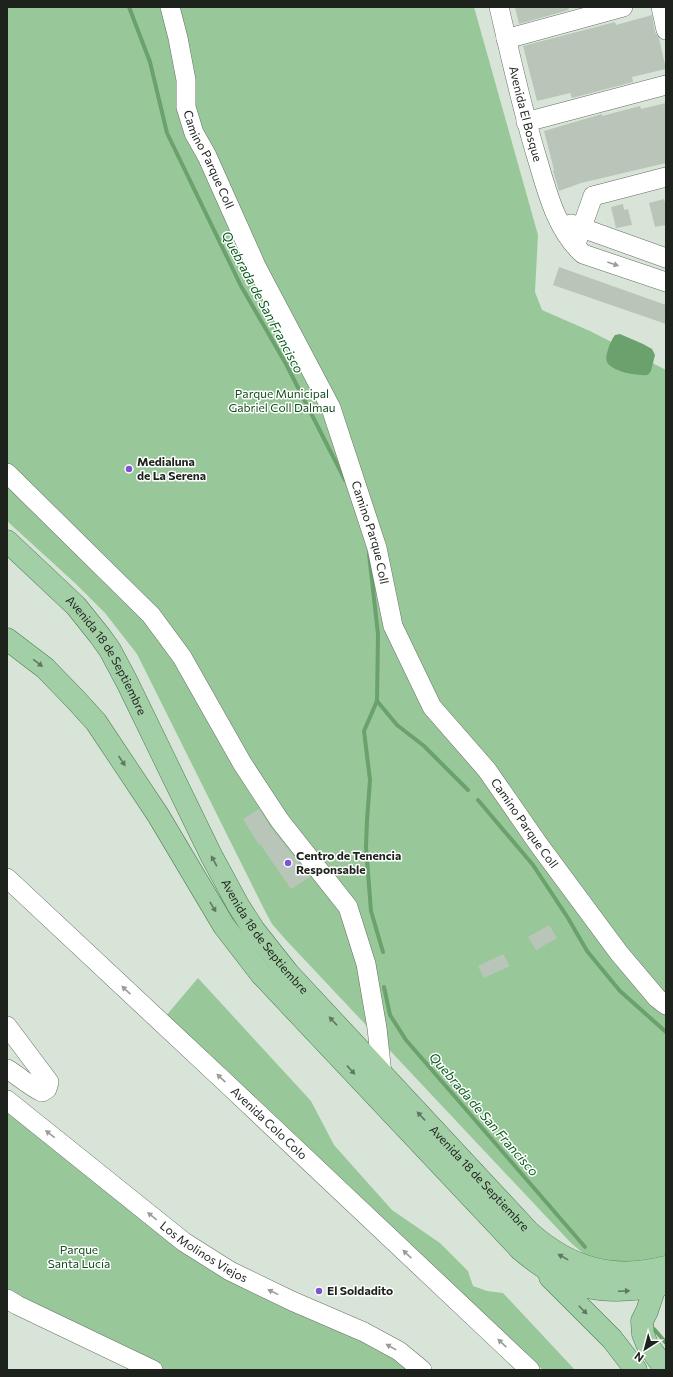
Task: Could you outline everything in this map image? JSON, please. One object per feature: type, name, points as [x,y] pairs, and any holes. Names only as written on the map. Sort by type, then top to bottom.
[{"type":"main road","name":"Avenida 18 de Septiembre","points":[[7,540],[76,606],[110,650],[211,855],[238,905],[254,930],[288,973],[524,1227],[539,1241],[568,1260],[588,1268],[621,1273],[666,1267]]},
{"type":"main road","name":"Avenida 18 de Septiembre","points":[[7,640],[45,668],[96,722],[158,815],[224,926],[261,974],[521,1250],[536,1262]]},
{"type":"main road","points":[[536,1262],[546,1270],[567,1281],[596,1289],[626,1291],[660,1286]]},
{"type":"main road","points":[[536,1262],[612,1339],[636,1370]]},
{"type":"main road","points":[[660,1286],[642,1321],[642,1334],[647,1344],[666,1370]]},
{"type":"main road","points":[[612,1339],[651,1370]]},
{"type":"street","name":"Camino Parque Coll","points":[[170,7],[186,80],[186,107],[194,133],[207,156],[257,268],[331,408],[377,548],[393,626],[432,707],[487,770],[539,845],[619,953],[657,998],[666,1005]]},
{"type":"street","name":"Avenida El Bosque","points":[[499,7],[526,122],[558,220],[578,249],[584,254],[666,282]]},
{"type":"street","points":[[506,39],[622,7]]},
{"type":"street","points":[[661,7],[666,30]]},
{"type":"street","points":[[526,122],[666,85]]},
{"type":"street","points":[[578,249],[576,244],[593,196],[666,177]]},
{"type":"street","points":[[558,220],[582,227],[666,258]]},
{"type":"street","points":[[7,473],[151,615],[182,657],[242,763],[280,821],[348,907],[366,964],[378,1028],[382,1074]]},
{"type":"street","name":"Avenida Colo Colo","points":[[7,878],[225,1082],[525,1368]]},
{"type":"street","points":[[7,1026],[49,1082],[47,1089],[42,1092],[32,1088],[7,1069]]},
{"type":"street","name":"Los Molinos Viejos","points":[[7,1100],[184,1242],[237,1274],[292,1302],[364,1332],[400,1351],[422,1370]]},
{"type":"street","points":[[7,1299],[16,1305],[152,1370]]},
{"type":"green space","name":"Parque Municipal Gabriel Coll Dalmau","points":[[7,7],[474,7],[538,235],[535,292],[542,310],[590,331],[666,370],[666,1256],[632,1265],[615,1265],[584,1254],[571,1243],[286,940],[272,924],[265,911],[137,654],[105,613],[76,584],[7,521]]},
{"type":"green space","points":[[198,978],[311,1101],[334,1145],[392,1210],[440,1243],[468,1271],[473,1286],[487,1291],[503,1293],[575,1370],[543,1370],[165,1017]]},
{"type":"green space","name":"Parque Santa Lucía","points":[[7,1109],[179,1248],[395,1357],[411,1370],[153,1370],[7,1299]]},
{"type":"shaded area","points":[[620,334],[652,349],[655,355],[651,371],[648,375],[638,375],[620,371],[607,362],[606,356],[612,339],[615,335]]},
{"type":"building","points":[[515,7],[568,7],[569,10],[519,24]]},
{"type":"building","points":[[652,15],[655,32],[659,38],[666,69],[632,77],[633,82],[572,98],[570,93],[537,101],[523,46],[615,22],[616,25]]},
{"type":"building","points":[[666,103],[666,163],[581,183],[559,191],[544,131],[602,114],[602,116],[640,106],[641,109]]},
{"type":"building","points":[[664,199],[666,206],[666,225],[655,227],[649,203]]},
{"type":"building","points":[[623,204],[624,210],[628,209],[632,225],[616,228],[611,207]]},
{"type":"building","points":[[559,267],[666,305],[666,324],[553,285]]},
{"type":"building","points":[[259,809],[271,828],[310,877],[291,889],[260,844],[259,845],[243,819]]},
{"type":"building","points":[[549,925],[557,938],[536,950],[528,937]]},
{"type":"building","points":[[503,954],[510,966],[484,978],[478,966]]},
{"type":"waterway","name":"Quebrada de San Francisco","points":[[129,7],[150,62],[167,133],[241,286],[286,364],[345,480]]},
{"type":"waterway","name":"Quebrada de San Francisco","points":[[369,554],[378,634],[377,701],[364,731],[370,780],[366,847],[371,911],[383,952]]},
{"type":"waterway","name":"Quebrada de San Francisco","points":[[377,701],[397,725],[424,746],[468,790]]},
{"type":"waterway","name":"Quebrada de San Francisco","points":[[478,800],[533,865],[568,918],[587,951],[620,991],[666,1032]]},
{"type":"waterway","name":"Quebrada de San Francisco","points":[[384,987],[390,1015],[406,1040],[585,1247]]},
{"type":"waterway","name":"Quebrada de San Francisco","points":[[654,1329],[666,1343]]},
{"type":"place","name":"Medialuna de La Serena","points":[[129,469]]},
{"type":"place","name":"Centro de Tenencia Responsable","points":[[288,863]]},
{"type":"place","name":"El Soldadito","points":[[319,1291]]}]
